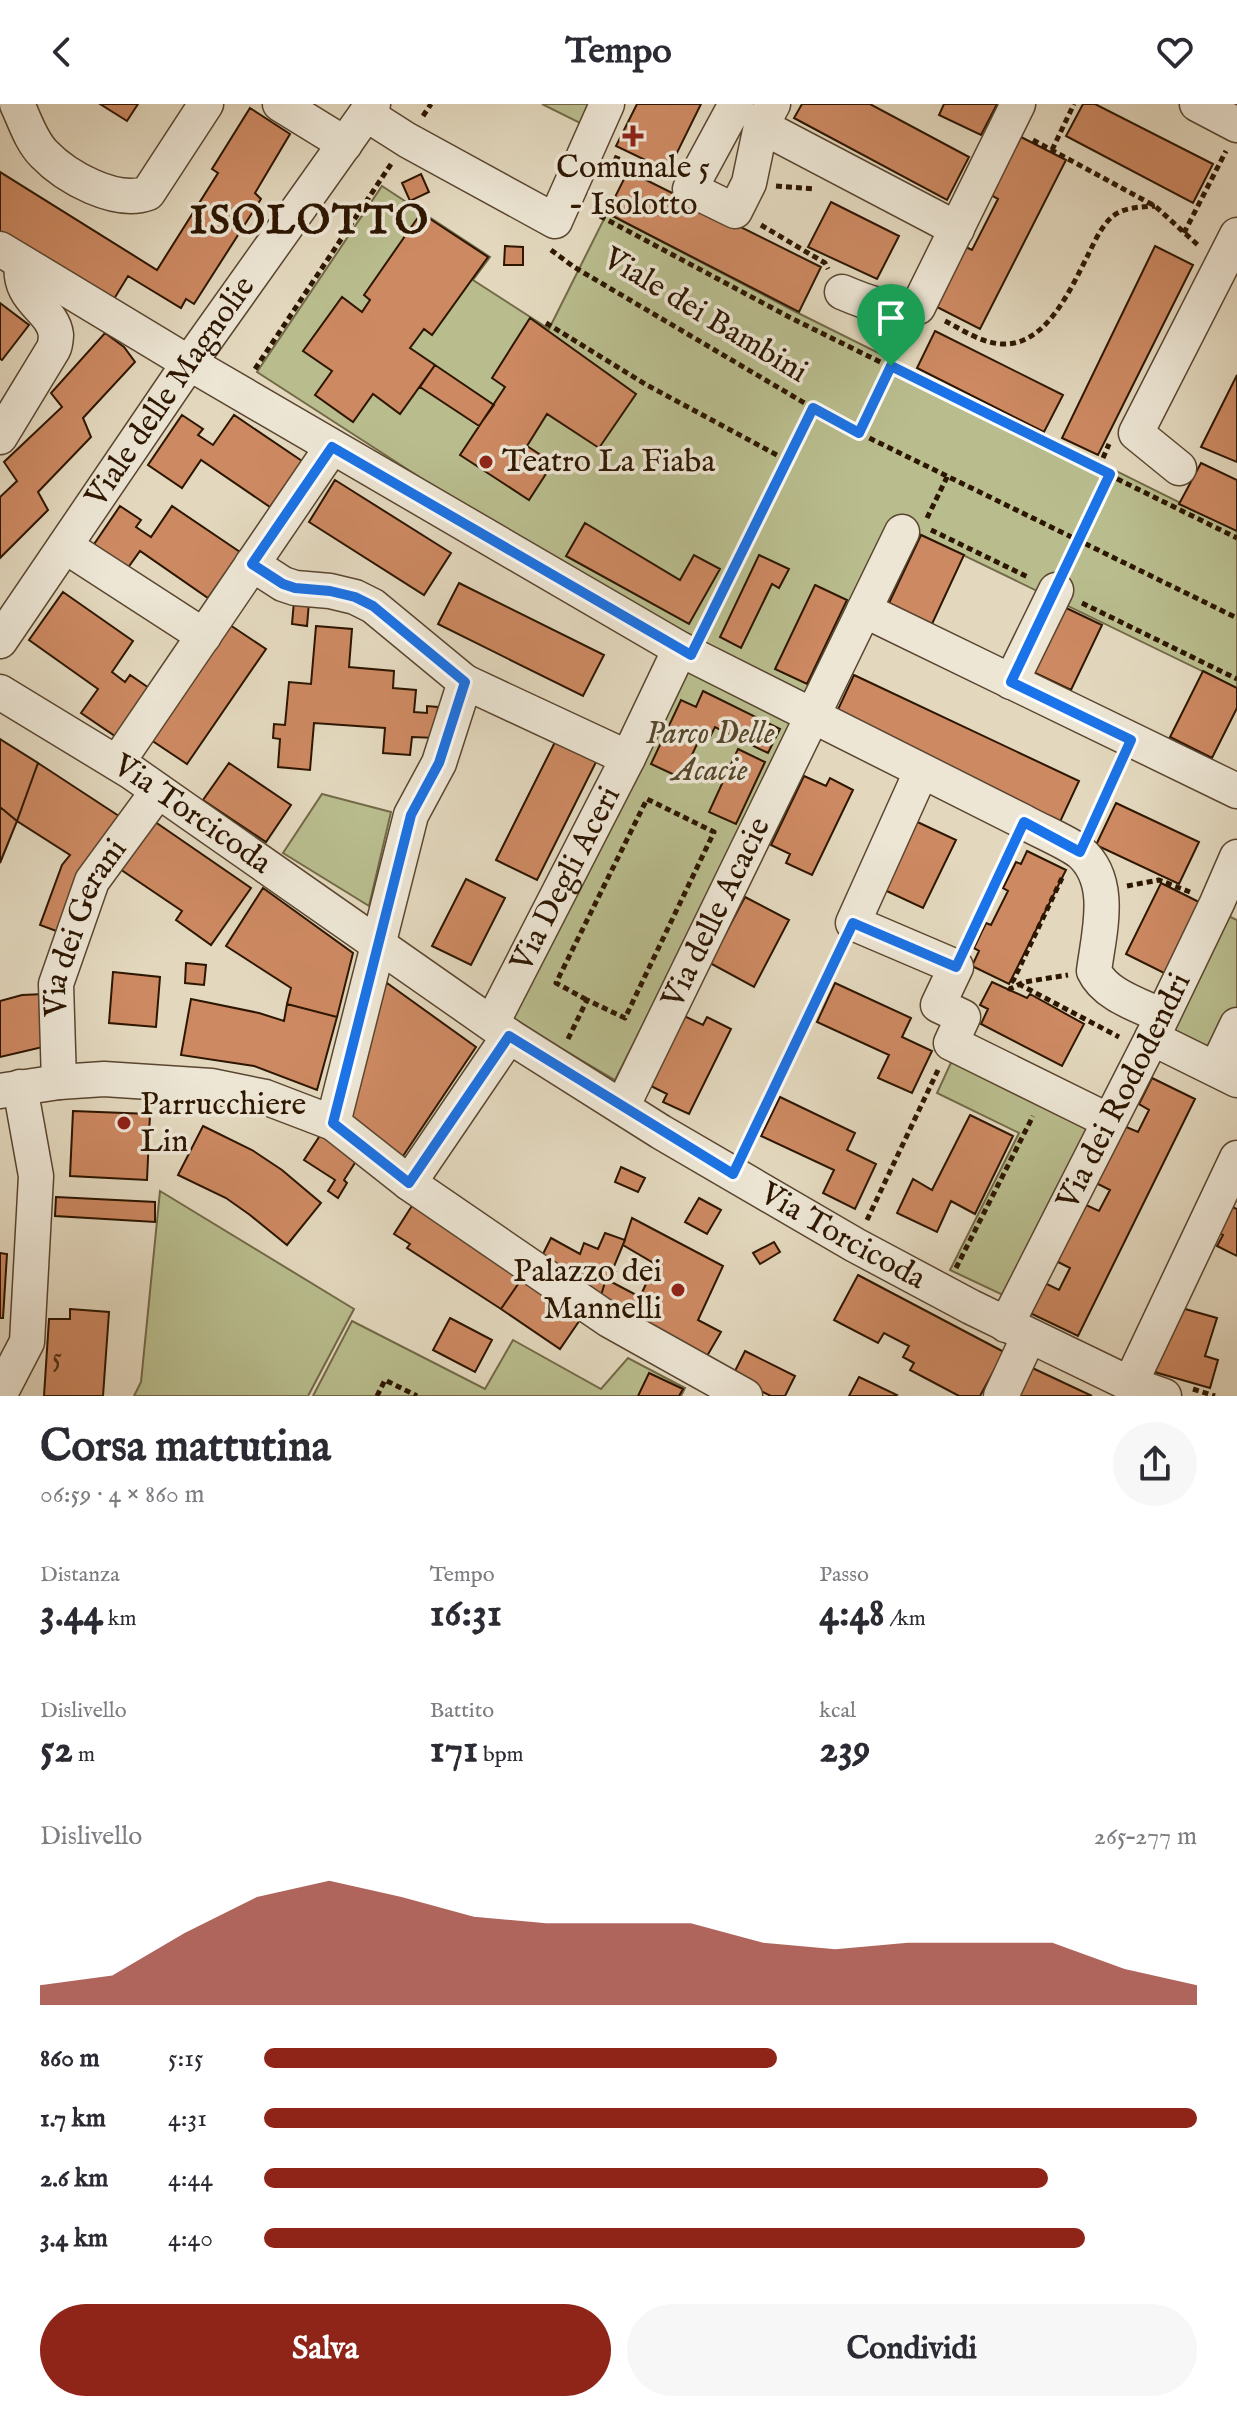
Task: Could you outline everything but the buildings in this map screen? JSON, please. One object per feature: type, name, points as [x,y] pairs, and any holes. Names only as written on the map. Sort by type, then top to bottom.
[{"type":"street","points":[[17,104],[33,139],[60,168],[105,192],[138,197],[148,193],[206,104]]},
{"type":"street","points":[[280,104],[345,144]]},
{"type":"street","points":[[369,109],[407,140],[555,221],[607,104]]},
{"type":"street","points":[[736,104],[690,189],[735,211],[749,183],[767,115],[957,229]]},
{"type":"street","points":[[1197,104],[1234,134]]},
{"type":"street","name":"Viale delle Magnolie","points":[[0,641],[189,363],[369,109]]},
{"type":"street","points":[[842,292],[876,306],[897,309],[918,307],[1013,115]]},
{"type":"street","points":[[1179,468],[1136,433],[1237,235]]},
{"type":"street","points":[[11,256],[686,652],[1080,852],[1095,871],[1102,890],[1094,971],[1099,982],[1226,1075],[1237,1025]]},
{"type":"street","points":[[0,437],[54,348],[56,335],[52,324],[26,290],[21,272],[11,256]]},
{"type":"street","points":[[117,763],[332,447]]},
{"type":"street","points":[[813,718],[864,610],[912,529]]},
{"type":"street","points":[[65,546],[204,636]]},
{"type":"street","points":[[252,564],[283,584],[355,597],[373,606],[465,682],[628,758]]},
{"type":"street","points":[[1011,682],[1056,590]]},
{"type":"street","points":[[864,610],[1237,791]]},
{"type":"street","name":"Via Degli Aceri","points":[[409,1183],[501,1029],[628,758],[686,652]]},
{"type":"street","points":[[333,1123],[411,815],[439,763],[465,682]]},
{"type":"street","name":"Via Torcicoda","points":[[0,692],[117,763],[501,1029],[622,1107],[866,1251],[1017,1331],[1146,1392]]},
{"type":"street","name":"Via delle Acacie","points":[[622,1107],[813,718]]},
{"type":"street","points":[[921,772],[853,923],[956,967],[938,1005],[963,1017],[951,1043],[1109,1121]]},
{"type":"street","name":"Via dei Gerani","points":[[59,1082],[56,984],[92,881],[158,791]]},
{"type":"street","name":"Via dei Rododendri","points":[[1001,1396],[1017,1331],[1109,1121],[1157,1027],[1227,908],[1237,857]]},
{"type":"street","points":[[0,1394],[27,1342],[36,1176],[10,1089],[104,1079],[211,1086],[265,1097],[333,1123],[409,1183],[704,1386],[745,1396]]},
{"type":"street","points":[[1146,1392],[1237,1158]]},
{"type":"path","points":[[252,373],[431,104]]},
{"type":"path","points":[[1052,150],[1074,104]]},
{"type":"path","points":[[1013,115],[1052,150],[1155,206],[1221,266]]},
{"type":"path","points":[[1184,233],[1234,134]]},
{"type":"path","points":[[588,146],[690,189]]},
{"type":"path","points":[[859,433],[918,307],[980,339],[1002,344],[1021,342],[1037,332],[1056,312],[1101,230],[1114,215],[1132,208],[1155,206]]},
{"type":"path","points":[[735,211],[825,263],[842,292]]},
{"type":"path","points":[[600,216],[791,318],[1237,538]]},
{"type":"path","name":"Viale dei Bambini","points":[[579,269],[859,433],[1237,618]]},
{"type":"path","points":[[546,323],[645,384],[788,461]]},
{"type":"path","points":[[686,652],[813,408]]},
{"type":"path","points":[[1056,590],[1110,474]]},
{"type":"path","points":[[912,529],[948,475]]},
{"type":"path","points":[[1080,852],[1131,740]]},
{"type":"path","points":[[647,799],[714,832],[625,1018],[587,1000],[556,983],[647,799]]},
{"type":"path","points":[[956,967],[1024,822]]},
{"type":"path","points":[[1102,890],[1159,880],[1227,908]]},
{"type":"path","points":[[733,1174],[853,923]]},
{"type":"path","points":[[1008,988],[1024,982],[1094,971]]},
{"type":"path","points":[[556,1065],[587,1000]]},
{"type":"path","points":[[863,1229],[951,1043]]},
{"type":"path","points":[[952,1276],[1046,1090]]},
{"type":"path","points":[[377,1396],[385,1380],[417,1396]]},
{"type":"green space","points":[[542,104],[597,104],[586,126]]},
{"type":"green space","points":[[382,186],[490,257],[473,280],[549,329],[607,213],[796,312],[1237,531],[1237,688],[897,523],[807,710],[424,480],[257,372]]},
{"type":"green space","name":"Parco Delle Acacie","points":[[685,663],[797,719],[615,1080],[508,1017]]},
{"type":"green space","points":[[322,794],[391,812],[369,906],[283,853]]},
{"type":"green space","points":[[1220,912],[1237,920],[1237,1010],[1214,1060],[1162,1035]]},
{"type":"green space","points":[[954,1056],[1096,1125],[1005,1296],[950,1270],[1019,1133],[937,1093]]},
{"type":"green space","points":[[160,1191],[354,1309],[308,1396],[134,1396],[141,1382]]},
{"type":"green space","points":[[352,1321],[485,1389],[513,1340],[601,1389],[628,1358],[685,1388],[681,1396],[313,1396]]},
{"type":"place","name":"Comunale 5 - Isolotto","points":[[633,136]]},
{"type":"place","name":"Teatro La Fiaba","points":[[486,462]]},
{"type":"place","name":"Parrucchiere Lin","points":[[124,1123]]},
{"type":"place","name":"Palazzo dei Mannelli","points":[[678,1290]]},
{"type":"district","name":"ISOLOTTO","points":[[310,222]]},
{"type":"route","points":[[891,366],[1110,474],[1011,682],[1131,740],[1080,852],[1024,822],[956,967],[853,923],[733,1174],[509,1036],[409,1183],[333,1123],[411,815],[439,763],[465,682],[373,606],[355,597],[283,584],[252,564],[332,447],[691,655],[813,408],[859,433],[891,366]]}]
